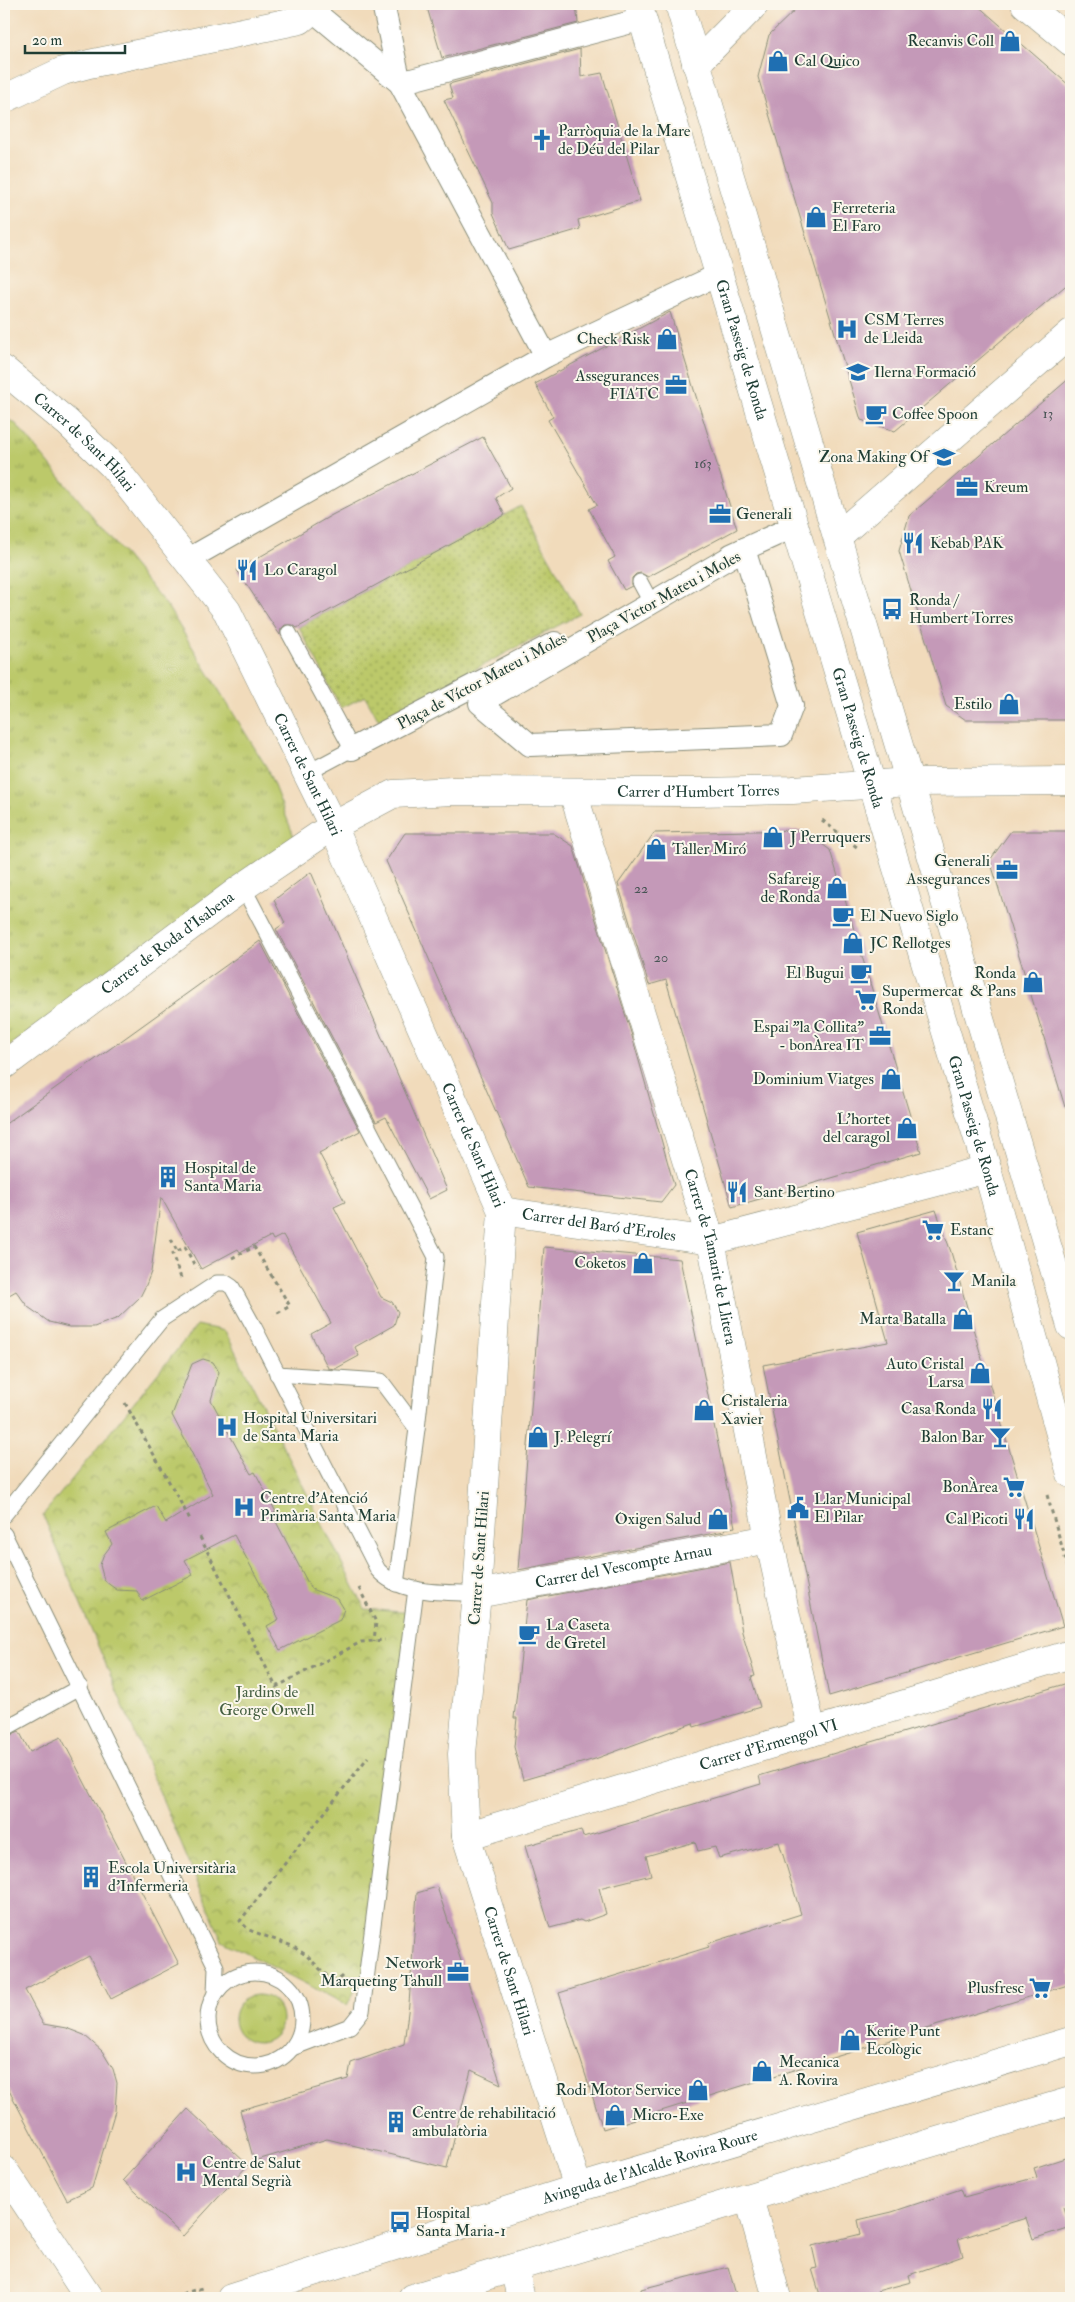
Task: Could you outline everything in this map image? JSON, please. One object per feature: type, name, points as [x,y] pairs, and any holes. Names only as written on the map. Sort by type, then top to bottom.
[{"type":"street","points":[[383,4],[400,83],[546,356]]},
{"type":"street","points":[[679,4],[1071,1326]]},
{"type":"street","points":[[696,64],[755,4]]},
{"type":"street","points":[[1025,4],[1071,42]]},
{"type":"street","points":[[4,99],[38,82],[72,69],[300,20],[313,6],[400,83]]},
{"type":"street","points":[[400,83],[641,11]]},
{"type":"street","name":"Gran Passeig de Ronda","points":[[641,11],[793,527],[987,1169],[1071,1474]]},
{"type":"street","points":[[187,560],[546,356],[720,274]]},
{"type":"street","points":[[838,536],[1071,333]]},
{"type":"street","name":"Carrer de Sant Hilari","points":[[4,370],[68,423],[113,466],[227,611],[333,826],[502,1211],[477,1594],[462,1754],[466,1836],[578,2188]]},
{"type":"street","name":"Plaça de Víctor Mateu i Moles","points":[[352,749],[643,588],[744,549],[793,527]]},
{"type":"street","name":"Plaça Victor Mateu i Moles","points":[[744,549],[792,706],[781,735],[530,745],[480,703],[702,574],[744,549]]},
{"type":"street","name":"Carrer d'Humbert Torres","points":[[333,826],[393,794],[453,791],[787,790],[909,782],[1071,781]]},
{"type":"street","name":"Carrer de Tamarit de Llitera","points":[[574,792],[711,1241],[769,1538],[812,1732]]},
{"type":"street","name":"Carrer de Roda d'Isabena","points":[[4,1065],[243,887],[333,826]]},
{"type":"street","name":"Carrer del Baró d'Eroles","points":[[502,1211],[711,1241],[987,1169]]},
{"type":"street","name":"Carrer del Vescompte Arnau","points":[[477,1594],[769,1538]]},
{"type":"street","name":"Carrer d'Ermengol VI","points":[[466,1836],[1071,1654]]},
{"type":"street","name":"Avinguda de l'Alcalde Rovira Roure","points":[[230,2298],[578,2188],[1071,2041]]},
{"type":"street","points":[[412,2298],[1071,2101]]},
{"type":"street","points":[[4,2170],[89,2298]]},
{"type":"street","points":[[749,2198],[777,2298]]},
{"type":"street","points":[[514,2268],[521,2298]]},
{"type":"lane","points":[[289,633],[352,749]]},
{"type":"lane","name":"Plaça de Víctor Mateu i Moles","points":[[307,773],[352,749]]},
{"type":"lane","points":[[243,887],[436,1257],[418,1429],[396,1584]]},
{"type":"lane","points":[[4,1515],[162,1320],[218,1283],[226,1283],[232,1287],[378,1570],[386,1579],[396,1584],[416,1589],[477,1594]]},
{"type":"lane","points":[[277,1374],[381,1381],[418,1429]]},
{"type":"lane","points":[[4,1534],[216,1967],[216,1994]]},
{"type":"lane","points":[[292,2048],[298,2038],[302,2022],[301,2007],[295,1992],[284,1981],[270,1973],[254,1971],[239,1974],[225,1982],[216,1994],[210,2008],[209,2023],[212,2038],[221,2051],[232,2060],[247,2065],[262,2065],[277,2060],[292,2048],[350,2026],[362,2011],[416,1589]]},
{"type":"lane","points":[[4,1730],[80,1687]]},
{"type":"path","points":[[171,1239],[177,1251]]},
{"type":"path","points":[[181,1279],[172,1254],[185,1247]]},
{"type":"path","points":[[113,1380],[191,1521]]},
{"type":"path","points":[[200,1537],[276,1687],[361,1642],[389,1640]]},
{"type":"path","points":[[344,1972],[340,1978],[328,1977],[306,1955],[292,1946],[249,1930],[240,1921],[373,1752]]},
{"type":"green space","points":[[4,417],[16,424],[167,606],[267,768],[295,839],[4,1050]]},
{"type":"green space","points":[[521,506],[580,614],[379,720],[365,696],[341,708],[299,627]]},
{"type":"green space","name":"Jardins de George Orwell","points":[[197,1325],[225,1331],[365,1609],[413,1613],[379,1948],[347,2005],[222,1941],[43,1515]]},
{"type":"green space","points":[[253,1995],[263,1995],[272,1999],[278,2005],[281,2010],[281,2028],[272,2039],[263,2043],[253,2043],[244,2039],[238,2033],[234,2024],[234,2014],[238,2005],[244,1999]]},
{"type":"building","points":[[426,4],[576,4],[578,23],[442,58]]},
{"type":"building","points":[[801,4],[976,4],[1071,87],[1071,281],[895,431],[861,420],[758,77],[769,35]]},
{"type":"building","name":"Parròquia de la Mare de Déu del Pilar","points":[[580,49],[581,77],[602,73],[640,201],[578,220],[580,229],[509,250],[493,213],[493,203],[444,100],[453,98],[449,84]]},
{"type":"building","points":[[670,312],[737,529],[648,577],[641,573],[636,574],[632,578],[632,586],[624,590],[608,561],[615,557],[589,509],[597,505],[548,420],[553,417],[535,384]]},
{"type":"building","points":[[1071,377],[1071,720],[966,720],[946,706],[899,551],[909,516]]},
{"type":"building","points":[[483,437],[511,488],[496,498],[505,515],[297,628],[293,625],[285,625],[281,629],[280,635],[237,570],[332,515]]},
{"type":"building","points":[[803,830],[830,850],[921,1152],[732,1207],[666,980],[649,985],[618,884],[654,833]]},
{"type":"building","points":[[1011,831],[1071,831],[1071,1106],[1065,1107],[990,860]]},
{"type":"building","points":[[405,833],[553,833],[573,846],[632,1036],[674,1185],[661,1202],[529,1187],[386,861]]},
{"type":"building","points":[[311,872],[447,1190],[429,1199],[386,1117],[376,1122],[276,929],[285,923],[274,900]]},
{"type":"building","name":"Hospital de Santa Maria","points":[[260,941],[360,1131],[319,1153],[345,1202],[334,1207],[381,1297],[392,1302],[398,1312],[394,1325],[355,1347],[359,1356],[335,1369],[328,1368],[311,1334],[331,1323],[283,1235],[273,1240],[271,1236],[240,1252],[238,1249],[201,1269],[161,1197],[151,1272],[140,1297],[118,1318],[94,1327],[69,1327],[49,1322],[28,1307],[16,1291],[4,1298],[4,1125]]},
{"type":"building","points":[[936,1210],[951,1252],[1063,1626],[829,1696],[763,1365],[888,1342],[857,1232]]},
{"type":"building","points":[[544,1247],[680,1259],[735,1527],[724,1529],[725,1531],[518,1570]]},
{"type":"building","name":"Centre d'Atenció Primària Santa Maria","points":[[203,1359],[213,1362],[219,1372],[211,1400],[251,1474],[255,1472],[276,1512],[272,1514],[311,1589],[338,1599],[344,1609],[340,1620],[280,1650],[267,1626],[279,1619],[234,1535],[185,1560],[193,1575],[142,1601],[137,1591],[117,1590],[104,1580],[100,1565],[103,1556],[112,1544],[106,1532],[156,1506],[166,1523],[213,1494],[172,1415],[192,1364]]},
{"type":"building","points":[[730,1562],[742,1632],[755,1676],[751,1677],[760,1707],[694,1727],[693,1723],[595,1759],[523,1780],[514,1747],[517,1718],[514,1718],[527,1600]]},
{"type":"building","points":[[1071,1682],[1071,1984],[603,2129],[559,1993],[709,1947],[707,1944],[801,1914],[779,1842],[719,1858],[715,1847],[698,1851],[695,1842],[646,1856],[651,1875],[599,1888],[606,1914],[584,1922],[580,1920],[550,1928],[525,1846],[581,1830],[583,1837],[761,1784],[759,1776]]},
{"type":"building","points":[[19,1731],[30,1752],[61,1737],[179,1964],[111,1999],[89,1956],[25,1990],[43,2024],[66,2028],[84,2035],[102,2051],[113,2069],[117,2083],[115,2111],[92,2188],[67,2200],[4,2081],[4,1738]]},
{"type":"building","points":[[437,1887],[501,2084],[471,2070],[447,2168],[327,2139],[254,2161],[240,2110],[348,2079],[351,2063],[404,2044],[409,2004],[417,1893]]},
{"type":"building","name":"Centre de Salut Mental Segrià","points":[[188,2109],[248,2165],[183,2236],[123,2180]]},
{"type":"building","points":[[1071,2156],[1071,2205],[1064,2207],[1070,2227],[1033,2239],[1026,2218],[958,2239],[963,2256],[909,2275],[911,2282],[877,2291],[879,2298],[821,2298],[812,2269],[817,2268],[812,2246],[861,2234],[858,2220],[892,2212],[961,2189],[964,2197],[1037,2177],[1034,2168]]},
{"type":"building","points":[[728,2267],[737,2298],[642,2298],[641,2289]]},
{"type":"place","name":"Recanvis Coll","points":[[1010,41]]},
{"type":"place","name":"Cal Quico","points":[[778,61]]},
{"type":"place","name":"Parròquia de la Mare de Déu del Pilar","points":[[542,140]]},
{"type":"place","name":"Ferreteria El Faro","points":[[816,217]]},
{"type":"place","name":"CSM Terres de Lleida","points":[[847,329]]},
{"type":"place","name":"Check Risk","points":[[667,339]]},
{"type":"place","name":"Ilerna Formació","points":[[858,372]]},
{"type":"place","name":"Assegurances FIATC","points":[[676,385]]},
{"type":"place","name":"Coffee Spoon","points":[[876,414]]},
{"type":"place","name":"Zona Making Of","points":[[944,457]]},
{"type":"place","name":"Kreum","points":[[967,487]]},
{"type":"place","name":"Generali","points":[[720,514]]},
{"type":"place","name":"Kebab PAK","points":[[913,543]]},
{"type":"place","name":"Lo Caragol","points":[[247,570]]},
{"type":"place","name":"Ronda / Humbert Torres","points":[[892,609]]},
{"type":"place","name":"Estilo","points":[[1009,704]]},
{"type":"place","name":"J Perruquers","points":[[773,837]]},
{"type":"place","name":"Taller Miró","points":[[656,849]]},
{"type":"place","name":"Generali Assegurances","points":[[1007,870]]},
{"type":"place","name":"Safareig de Ronda","points":[[837,888]]},
{"type":"place","name":"El Nuevo Siglo","points":[[843,916]]},
{"type":"place","name":"JC Rellotges","points":[[853,943]]},
{"type":"place","name":"El Bugui","points":[[861,973]]},
{"type":"place","name":"Ronda & Pans","points":[[1033,982]]},
{"type":"place","name":"Supermercat Ronda","points":[[866,1000]]},
{"type":"place","name":"Espai \"la Collita\" - bonÀrea IT","points":[[880,1036]]},
{"type":"place","name":"Dominium Viatges","points":[[891,1079]]},
{"type":"place","name":"L'hortet del caragol","points":[[907,1128]]},
{"type":"place","name":"Hospital de Santa Maria","points":[[168,1177]]},
{"type":"place","name":"Sant Bertino","points":[[737,1192]]},
{"type":"place","name":"Estanc","points":[[933,1230]]},
{"type":"place","name":"Coketos","points":[[643,1263]]},
{"type":"place","name":"Manila","points":[[954,1281]]},
{"type":"place","name":"Marta Batalla","points":[[963,1319]]},
{"type":"place","name":"Auto Cristal Larsa","points":[[980,1373]]},
{"type":"place","name":"Casa Ronda","points":[[992,1409]]},
{"type":"place","name":"Cristaleria Xavier","points":[[704,1410]]},
{"type":"place","name":"Hospital Universitari de Santa Maria","points":[[227,1427]]},
{"type":"place","name":"J. Pelegrí","points":[[538,1437]]},
{"type":"place","name":"Balon Bar","points":[[1000,1437]]},
{"type":"place","name":"BonÀrea","points":[[1014,1487]]},
{"type":"place","name":"Centre d'Atenció Primària Santa Maria","points":[[244,1507]]},
{"type":"place","name":"Llar Municipal El Pilar","points":[[798,1508]]},
{"type":"place","name":"Oxigen Salud","points":[[718,1519]]},
{"type":"place","name":"Cal Picoti","points":[[1024,1519]]},
{"type":"place","name":"La Caseta de Gretel","points":[[529,1634]]},
{"type":"place","name":"Escola Universitària d'Infermeria","points":[[91,1877]]},
{"type":"place","name":"Network Marqueting Tahull","points":[[458,1972]]},
{"type":"place","name":"Plusfresc","points":[[1040,1988]]},
{"type":"place","name":"Kerite Punt Ecològic","points":[[850,2040]]},
{"type":"place","name":"Mecanica A. Rovira","points":[[762,2071]]},
{"type":"place","name":"Rodi Motor Service","points":[[698,2090]]},
{"type":"place","name":"Micro-Exe","points":[[615,2115]]},
{"type":"place","name":"Centre de rehabilitació ambulatòria","points":[[396,2122]]},
{"type":"place","name":"Centre de Salut Mental Segrià","points":[[186,2172]]},
{"type":"place","name":"Hospital Santa Maria-1","points":[[400,2222]]}]
